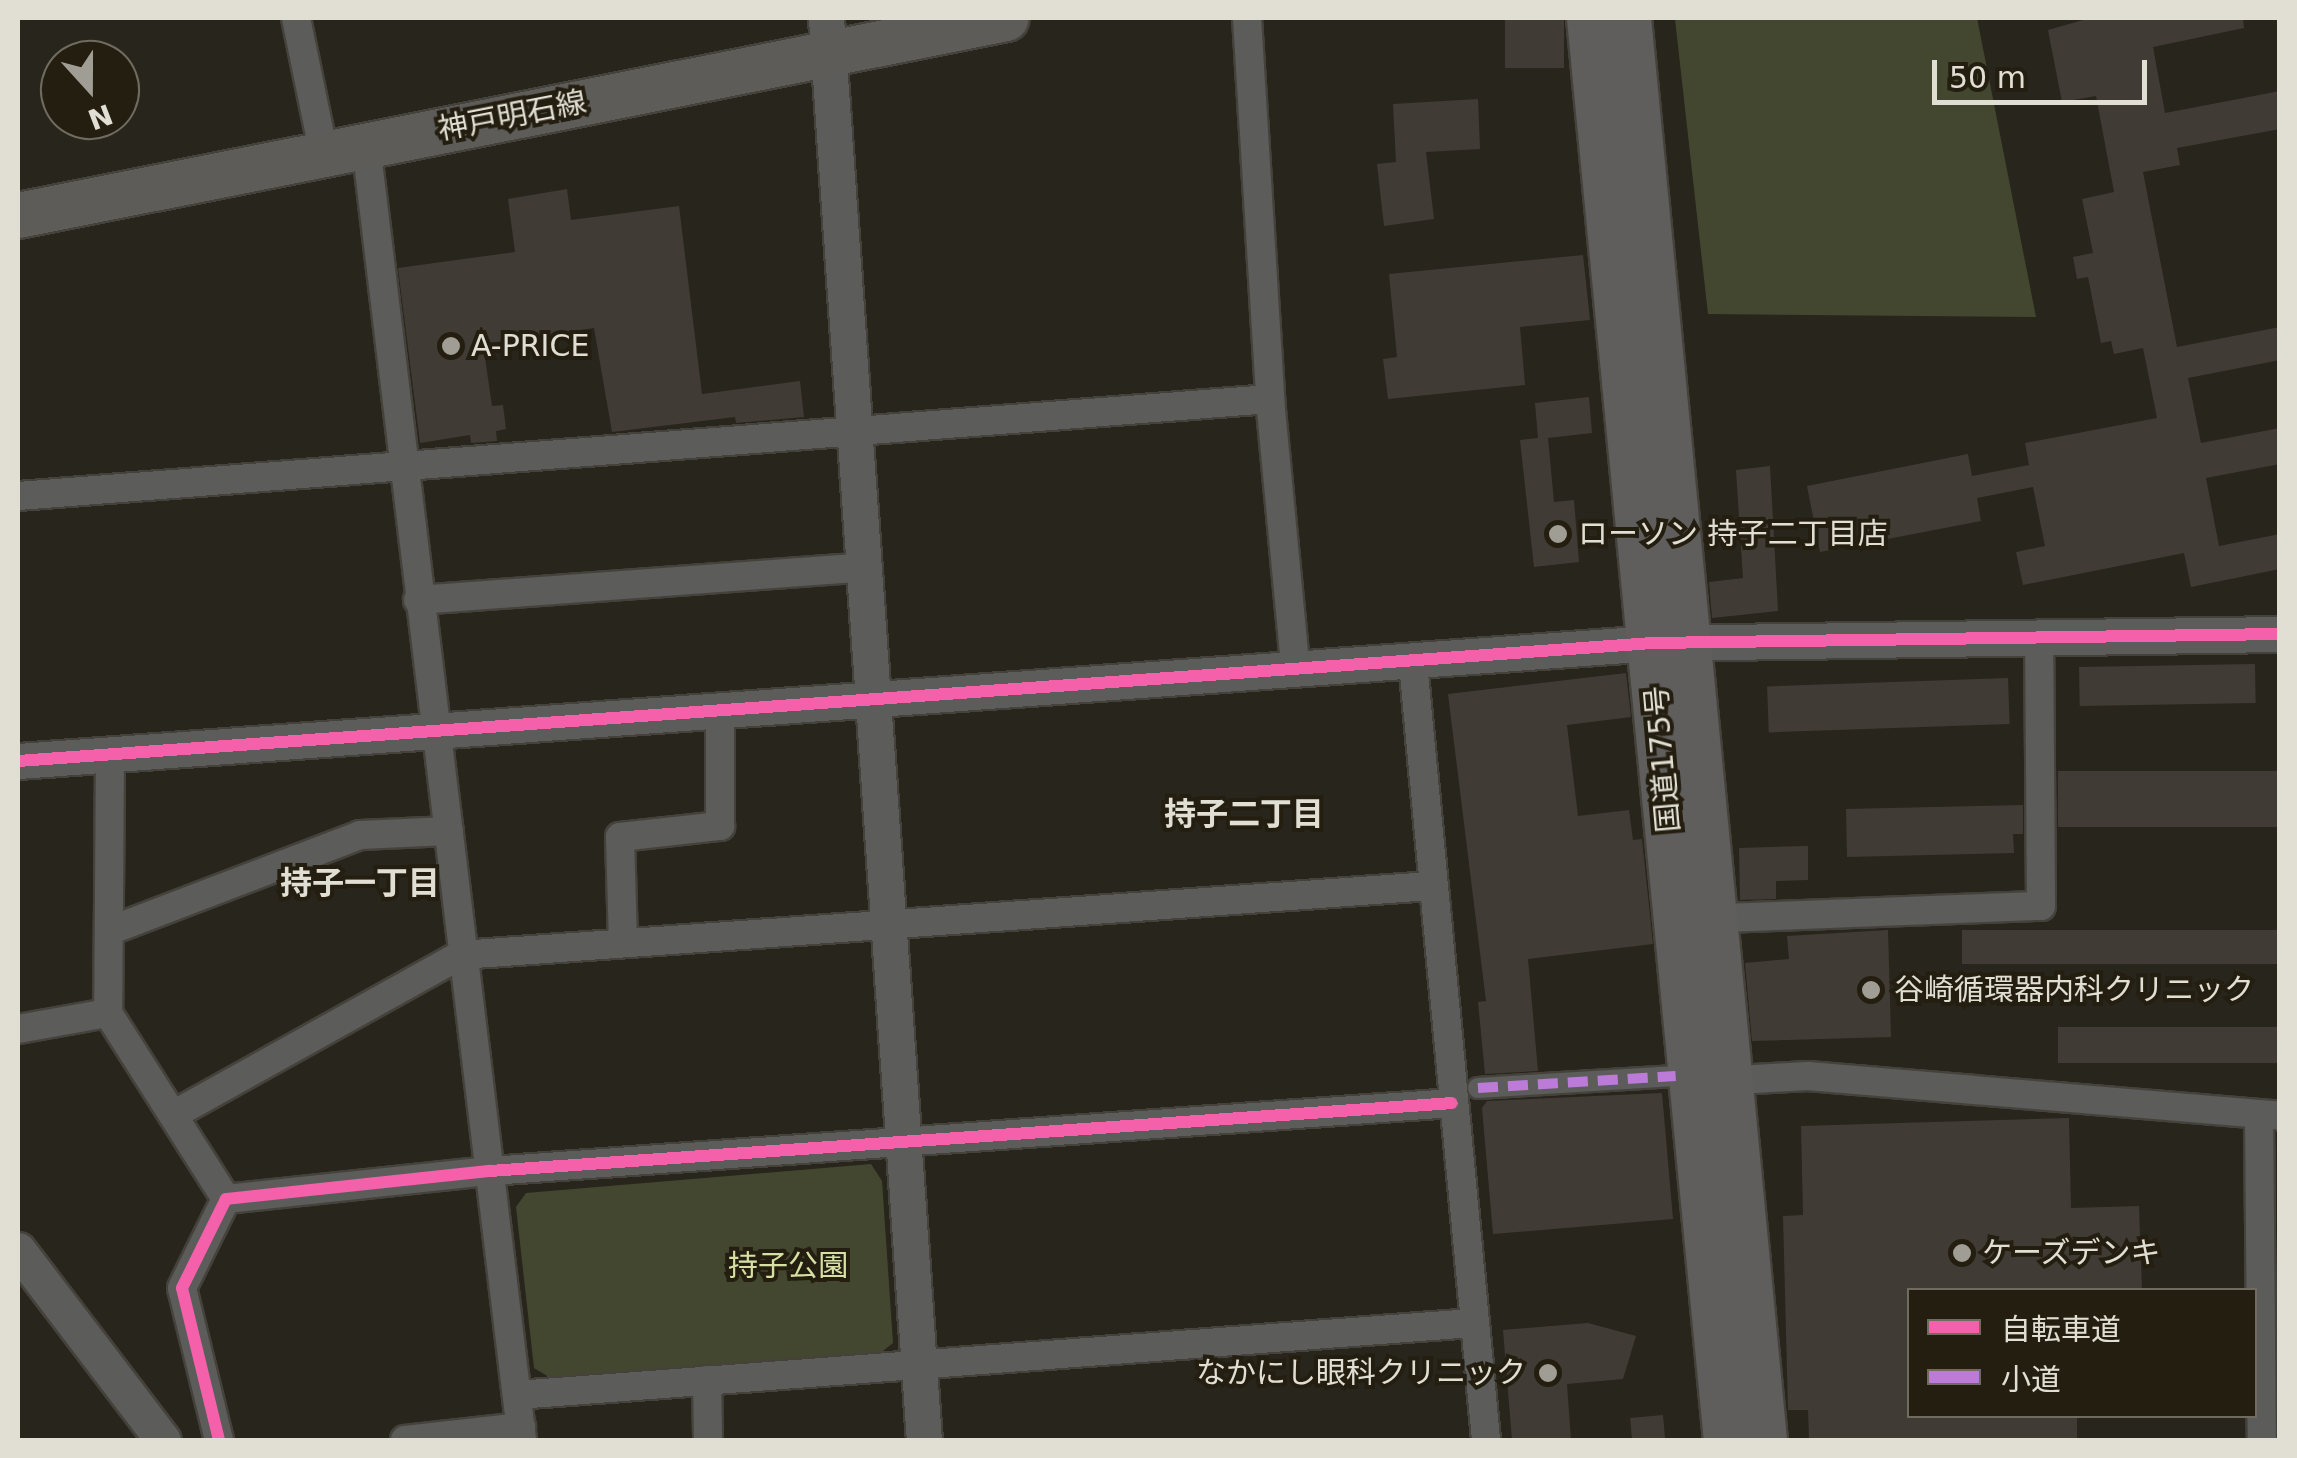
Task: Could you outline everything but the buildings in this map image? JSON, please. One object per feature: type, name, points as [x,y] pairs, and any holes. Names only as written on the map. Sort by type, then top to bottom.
[{"type":"highway","name":"国道175号","points":[[1592,18],[1669,645],[1695,919],[1700,1079],[1728,1440]]},
{"type":"highway","name":"国道175号","points":[[1627,18],[1669,645]]},
{"type":"highway","name":"国道175号","points":[[1700,1079],[1763,1440]]},
{"type":"main road","name":"神戸明石線","points":[[18,215],[345,149],[827,35],[1006,18]]},
{"type":"street","points":[[296,18],[345,149],[402,471],[440,732],[462,954],[522,1434],[405,1440]]},
{"type":"street","points":[[1248,18],[1270,399],[1295,665]]},
{"type":"street","points":[[827,35],[876,703],[884,925],[905,1142],[924,1440]]},
{"type":"street","points":[[18,496],[402,471],[854,428],[1270,399]]},
{"type":"street","points":[[418,600],[865,567]]},
{"type":"street","points":[[18,762],[876,703],[1295,665],[1413,663],[1669,645],[2280,634]]},
{"type":"street","points":[[1695,919],[2041,906],[2039,639]]},
{"type":"street","points":[[1413,663],[1486,1440]]},
{"type":"street","points":[[623,943],[620,837],[720,826],[720,714]]},
{"type":"street","points":[[110,755],[108,1013],[226,1198]]},
{"type":"street","points":[[108,931],[360,835],[450,830]]},
{"type":"street","points":[[173,1116],[462,954],[1431,886]]},
{"type":"street","points":[[18,1029],[108,1013]]},
{"type":"street","points":[[1478,1088],[1808,1076],[2269,1116],[2270,1367],[2262,1440]]},
{"type":"street","points":[[226,1198],[490,1171],[1452,1103]]},
{"type":"street","points":[[218,1440],[182,1288],[226,1198]]},
{"type":"street","points":[[18,1250],[163,1440]]},
{"type":"street","points":[[517,1395],[1472,1323]]},
{"type":"street","points":[[707,1380],[708,1440]]},
{"type":"green space","points":[[1977,18],[2036,317],[1708,314],[1675,19]]},
{"type":"green space","name":"持子公園","points":[[871,1164],[882,1181],[893,1343],[878,1355],[549,1377],[534,1368],[516,1207],[526,1193]]},
{"type":"marked path","points":[[1478,1088],[1676,1076]]},
{"type":"cycle path","points":[[18,761],[1652,643],[2280,634]]},
{"type":"cycle path","points":[[219,1440],[182,1288],[226,1199],[490,1171],[1452,1103]]},
{"type":"place","name":"A-PRICE","points":[[451,346]]},
{"type":"place","name":"ローソン 持子二丁目店","points":[[1558,534]]},
{"type":"place","name":"谷崎循環器内科クリニック","points":[[1871,990]]},
{"type":"place","name":"ケーズデンキ","points":[[1962,1253]]},
{"type":"place","name":"なかにし眼科クリニック","points":[[1548,1373]]},
{"type":"district","name":"持子二丁目","points":[[1244,814]]},
{"type":"district","name":"持子一丁目","points":[[360,883]]}]
